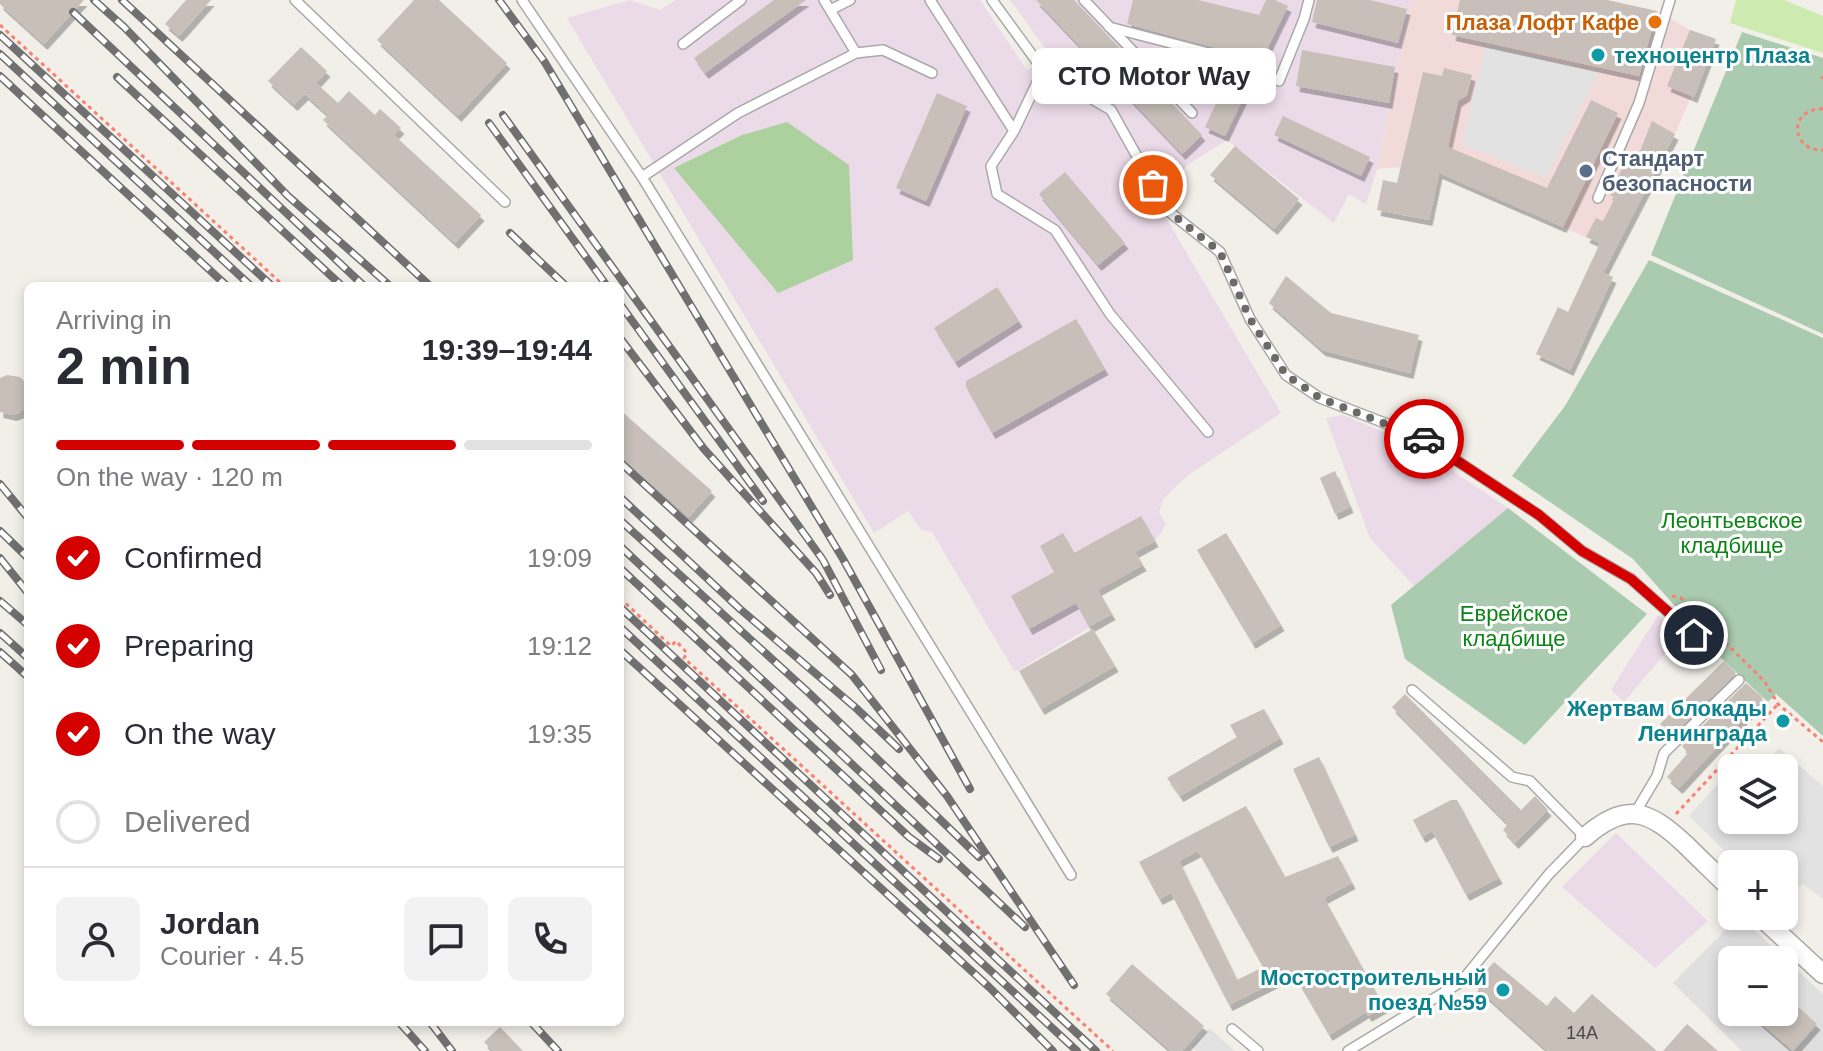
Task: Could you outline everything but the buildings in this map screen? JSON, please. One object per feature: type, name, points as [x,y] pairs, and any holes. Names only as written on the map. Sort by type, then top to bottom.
[{"type":"street","points":[[1585,837],[1600,824],[1621,815],[1648,815],[1665,825],[1718,876]]},
{"type":"street","points":[[1775,930],[1823,974]]},
{"type":"lane","points":[[295,0],[505,202]]},
{"type":"lane","points":[[522,0],[642,177],[1071,875]]},
{"type":"lane","points":[[683,44],[741,0]]},
{"type":"lane","points":[[824,0],[856,53]]},
{"type":"lane","points":[[830,10],[850,0]]},
{"type":"lane","points":[[930,0],[1014,131]]},
{"type":"lane","points":[[992,0],[1043,70],[1111,110],[1167,210],[1220,252],[1250,319],[1286,375],[1320,398],[1421,437],[1539,515],[1582,551],[1631,579],[1694,635]]},
{"type":"lane","points":[[1084,0],[1192,113]]},
{"type":"lane","points":[[1279,81],[1309,0]]},
{"type":"lane","points":[[1598,198],[1639,103],[1670,0]]},
{"type":"lane","points":[[1109,27],[1228,58]]},
{"type":"lane","points":[[642,177],[738,113],[856,53],[883,50],[932,73]]},
{"type":"lane","points":[[1043,70],[1014,131],[991,166],[997,194],[1055,230],[1110,314],[1208,432]]},
{"type":"lane","points":[[1635,813],[1657,776],[1664,753],[1739,680]]},
{"type":"lane","points":[[1348,1051],[1461,982],[1549,874],[1585,837],[1530,781],[1512,777],[1412,690]]},
{"type":"lane","points":[[1232,1029],[1258,1051]]},
{"type":"path","points":[[0,25],[280,282]]},
{"type":"path","points":[[1823,109],[1808,111],[1797,127],[1800,140],[1806,147],[1823,150]]},
{"type":"path","points":[[1643,590],[1681,598],[1765,682],[1778,704],[1823,742]]},
{"type":"path","points":[[624,602],[671,646],[676,641],[687,653],[684,658],[1113,1051]]},
{"type":"path","points":[[1665,825],[1778,704]]},
{"type":"shaded area","points":[[630,0],[660,10],[676,0],[980,0],[1027,70],[1053,59],[1010,0],[1411,0],[1377,169],[1366,204],[1349,194],[1334,223],[1227,140],[1187,165],[1156,201],[1281,413],[1187,476],[1163,499],[1159,512],[1166,525],[1155,541],[1135,552],[1143,565],[1099,590],[1112,614],[1015,672],[932,532],[921,530],[908,511],[874,533],[567,18]]},
{"type":"shaded area","points":[[1411,0],[1607,0],[1657,11],[1690,30],[1716,39],[1675,134],[1615,250],[1443,175],[1401,167],[1377,169]]},
{"type":"shaded area","points":[[1486,45],[1599,72],[1546,178],[1462,144]]},
{"type":"shaded area","points":[[1343,415],[1414,445],[1508,508],[1414,586],[1370,538],[1326,418]]},
{"type":"shaded area","points":[[1658,615],[1680,636],[1624,702],[1611,690]]},
{"type":"shaded area","points":[[1798,764],[1823,786],[1823,899],[1803,884],[1798,887],[1798,850],[1724,850],[1689,816],[1718,784],[1718,834],[1798,834]]},
{"type":"shaded area","points":[[1616,833],[1708,921],[1655,968],[1562,887]]},
{"type":"shaded area","points":[[1725,930],[1754,930],[1771,946],[1718,946],[1718,1026],[1798,1026],[1798,971],[1823,994],[1823,1051],[1742,1051],[1673,983]]},
{"type":"shaded area","points":[[1209,1028],[1235,1051],[1196,1051],[1191,1046]]},
{"type":"green space","points":[[1736,0],[1784,0],[1823,16],[1823,53],[1730,23]]},
{"type":"green space","points":[[1742,32],[1823,58],[1823,334],[1651,255]]},
{"type":"green space","points":[[787,122],[849,165],[853,260],[778,293],[674,168],[742,135]]},
{"type":"green space","name":"Леонтьевское кладбище","points":[[1649,260],[1823,338],[1823,736],[1776,694],[1768,702],[1724,661],[1633,559],[1512,476],[1565,406]]},
{"type":"green space","name":"Еврейское кладбище","points":[[1508,508],[1647,614],[1525,745],[1405,659],[1391,605]]},
{"type":"railway","points":[[94,0],[288,196],[385,282]]},
{"type":"railway","points":[[122,0],[426,282]]},
{"type":"railway","points":[[499,0],[544,61],[843,559],[970,789]]},
{"type":"railway","points":[[73,12],[360,282]]},
{"type":"railway","points":[[0,35],[268,282]]},
{"type":"railway","points":[[0,54],[247,282]]},
{"type":"railway","points":[[0,76],[223,282]]},
{"type":"railway","points":[[117,77],[338,282]]},
{"type":"railway","points":[[503,115],[623,282]]},
{"type":"railway","points":[[489,123],[604,282]]},
{"type":"railway","points":[[510,233],[562,282]]},
{"type":"railway","points":[[624,283],[823,560],[881,670]]},
{"type":"railway","points":[[624,310],[763,501]]},
{"type":"railway","points":[[624,343],[704,449],[816,573],[830,595]]},
{"type":"railway","points":[[624,466],[852,675],[947,796],[1074,985]]},
{"type":"railway","points":[[0,484],[24,513]]},
{"type":"railway","points":[[624,501],[740,609],[899,749]]},
{"type":"railway","points":[[624,524],[809,693],[979,857]]},
{"type":"railway","points":[[0,531],[24,554]]},
{"type":"railway","points":[[624,550],[1025,927]]},
{"type":"railway","points":[[0,558],[24,588]]},
{"type":"railway","points":[[624,572],[909,837],[939,859]]},
{"type":"railway","points":[[0,601],[24,622]]},
{"type":"railway","points":[[624,611],[1096,1051]]},
{"type":"railway","points":[[624,631],[1077,1051]]},
{"type":"railway","points":[[0,633],[24,654]]},
{"type":"railway","points":[[0,652],[24,673]]},
{"type":"railway","points":[[624,654],[989,987],[1053,1051]]},
{"type":"railway","points":[[403,1026],[425,1051]]},
{"type":"railway","points":[[433,1026],[452,1051]]},
{"type":"railway","points":[[535,1026],[558,1051]]},
{"type":"way so far","points":[[1153,185],[1167,210],[1220,252],[1250,319],[1286,375],[1320,398],[1424,439]]},
{"type":"place","name":"Плаза Лофт Кафе","points":[[1655,22]]},
{"type":"place","name":"техноцентр Плаза","points":[[1598,55]]},
{"type":"place","name":"Стандарт безопасности","points":[[1586,171]]},
{"type":"place","name":"СТО Motor Way","points":[[1153,185]]},
{"type":"place","name":"Жертвам блокады Ленинграда","points":[[1783,721]]},
{"type":"place","name":"Мостостроительный поезд №59","points":[[1503,990]]},
{"type":"route","points":[[1424,439],[1539,515],[1582,551],[1631,579],[1694,635]]}]
